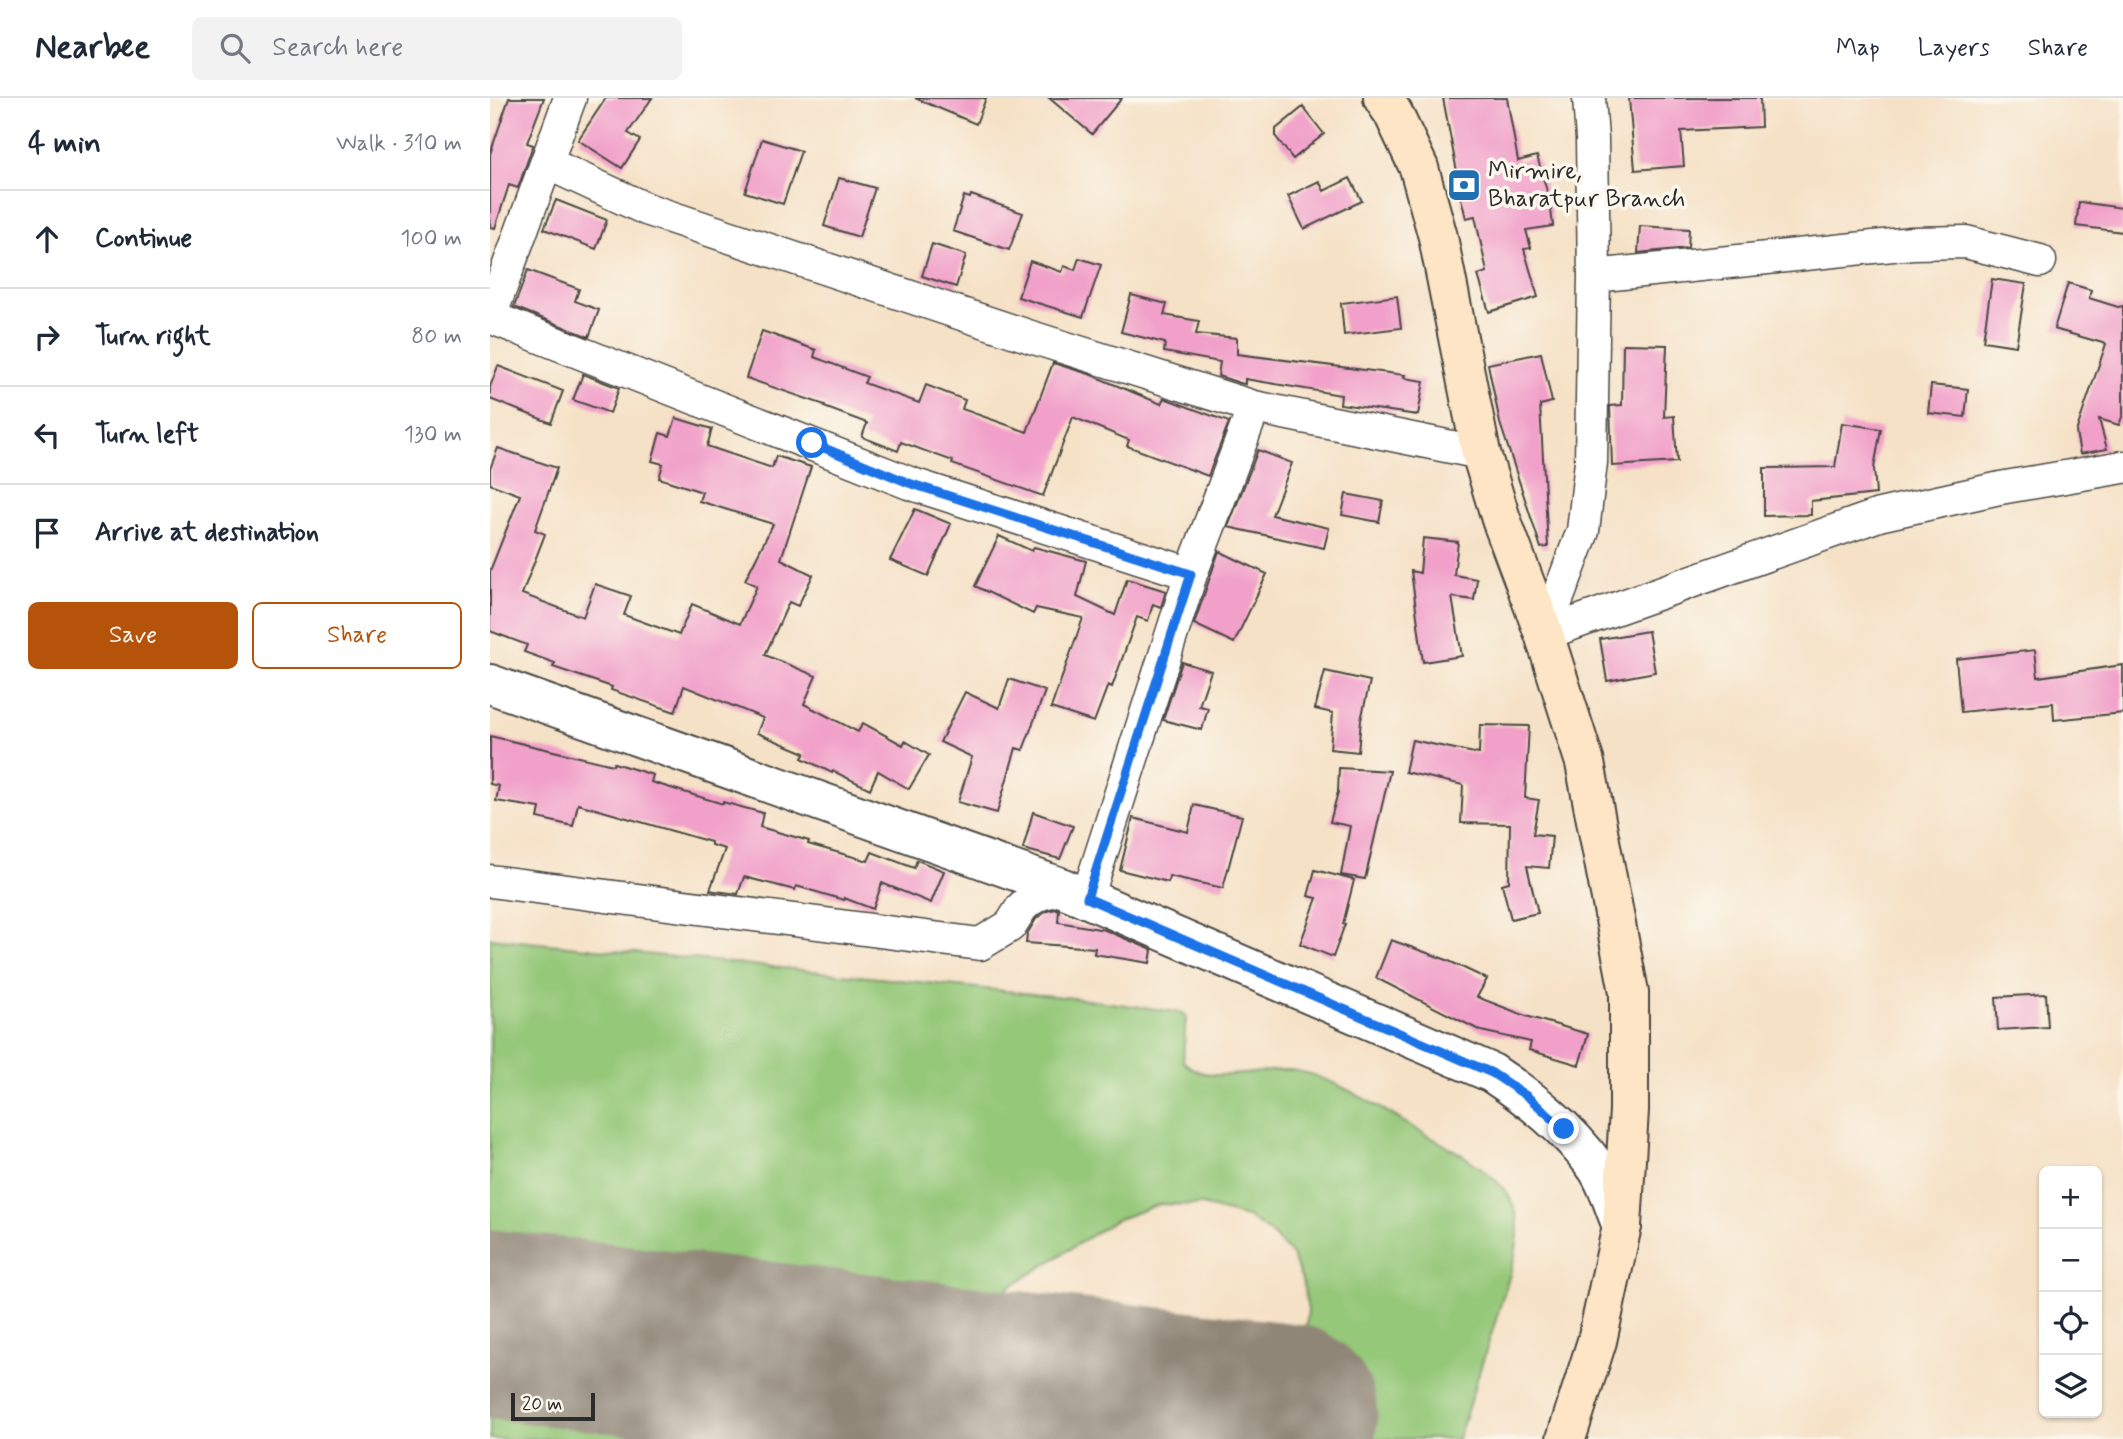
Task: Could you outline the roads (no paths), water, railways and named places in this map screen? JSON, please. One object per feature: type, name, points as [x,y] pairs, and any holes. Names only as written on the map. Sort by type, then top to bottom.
[{"type":"main road","points":[[1382,98],[1393,113],[1419,169],[1438,237],[1481,453],[1501,519],[1544,634],[1585,763],[1629,992],[1629,1110],[1622,1226],[1597,1341],[1566,1439]]},
{"type":"street","points":[[570,98],[490,317],[909,483],[1191,574]]},
{"type":"street","points":[[1544,634],[1583,531],[1591,461],[1594,275],[1590,98]]},
{"type":"street","points":[[547,163],[646,209],[1018,333],[1254,407],[1481,453]]},
{"type":"street","points":[[1594,275],[1912,243],[1966,242],[2040,261]]},
{"type":"street","points":[[1075,893],[1254,407]]},
{"type":"street","points":[[1544,634],[1879,515],[2000,488],[2123,467]]},
{"type":"street","points":[[490,684],[1075,893],[1492,1073],[1528,1097],[1564,1129],[1597,1169],[1622,1226]]},
{"type":"street","points":[[490,881],[980,944],[1010,926],[1022,907],[1040,894],[1075,893]]},
{"type":"place","name":"Mirmire, Bharatpur Branch","points":[[1464,185]]}]
